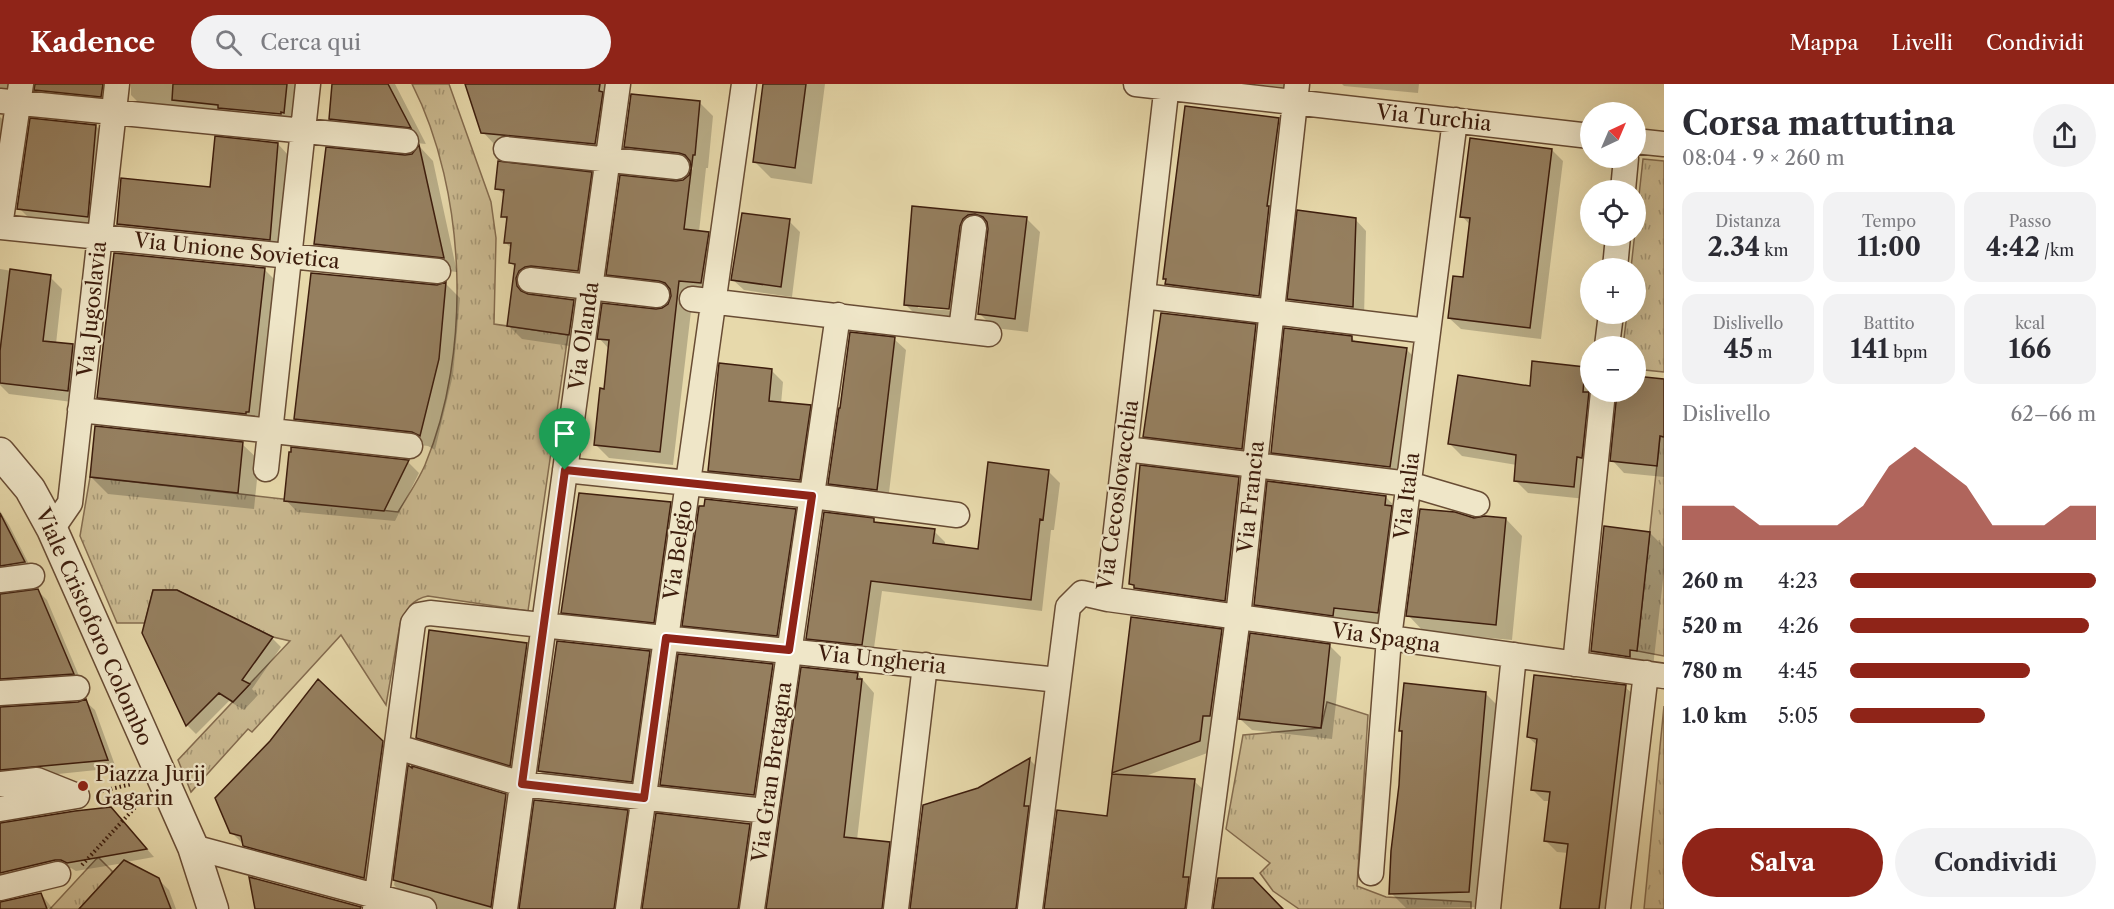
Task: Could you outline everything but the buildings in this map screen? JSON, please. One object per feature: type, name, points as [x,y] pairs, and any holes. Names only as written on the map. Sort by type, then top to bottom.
[{"type":"street","name":"Via Jugoslavia","points":[[52,529],[70,503],[117,84]]},
{"type":"street","points":[[266,469],[308,84]]},
{"type":"street","name":"Via Olanda","points":[[505,909],[618,84]]},
{"type":"street","name":"Via Belgio","points":[[628,909],[687,483],[703,300],[744,84]]},
{"type":"street","name":"Via Turchia","points":[[1136,84],[1296,93],[1455,120],[1580,134]]},
{"type":"street","name":"Via Cecoslovacchia","points":[[1030,909],[1068,608],[1082,593],[1108,599],[1167,86]]},
{"type":"street","name":"Via Francia","points":[[1199,909],[1238,617],[1296,93]]},
{"type":"street","points":[[0,227],[13,96],[113,112],[406,141]]},
{"type":"street","name":"Via Italia","points":[[1371,873],[1389,638],[1455,120]]},
{"type":"street","points":[[1646,142],[1664,144]]},
{"type":"street","points":[[506,149],[676,167]]},
{"type":"street","name":"Via Unione Sovietica","points":[[0,227],[438,271]]},
{"type":"street","points":[[961,330],[974,228]]},
{"type":"street","points":[[530,280],[657,295]]},
{"type":"street","points":[[1143,296],[1428,331]]},
{"type":"street","points":[[703,300],[989,333]]},
{"type":"street","name":"Via Gran Bretagna","points":[[752,909],[838,315]]},
{"type":"street","points":[[1575,664],[1602,402]]},
{"type":"street","points":[[80,410],[410,446]]},
{"type":"street","points":[[1126,449],[1408,484],[1477,504]]},
{"type":"street","name":"Viale Cristoforo Colombo","points":[[0,453],[30,489],[52,529],[194,847],[213,909]]},
{"type":"street","points":[[565,470],[812,496],[957,515]]},
{"type":"street","points":[[0,580],[32,576]]},
{"type":"street","name":"Via Spagna","points":[[1108,599],[1655,674]]},
{"type":"street","name":"Via Ungheria","points":[[397,747],[413,623],[419,615],[430,613],[1058,680]]},
{"type":"street","points":[[1488,909],[1514,655]]},
{"type":"street","points":[[896,909],[925,665]]},
{"type":"street","points":[[1618,909],[1655,674]]},
{"type":"street","points":[[0,693],[77,688]]},
{"type":"street","points":[[376,903],[397,747],[522,784],[766,811]]},
{"type":"street","points":[[0,784],[37,780],[77,796]]},
{"type":"street","points":[[0,809],[77,796]]},
{"type":"street","points":[[194,847],[376,903],[424,909]]},
{"type":"street","points":[[0,888],[67,873]]},
{"type":"path","points":[[77,796],[162,777]]},
{"type":"path","points":[[67,873],[162,777]]},
{"type":"green space","points":[[412,84],[449,84],[491,202],[496,238],[494,324],[568,335],[528,611],[428,596],[414,602],[400,624],[386,705],[341,635],[252,732],[248,729],[191,792],[178,760],[290,641],[273,637],[177,590],[153,590],[145,623],[117,623],[80,536],[90,477],[398,512],[425,465],[440,421],[451,373],[456,324],[457,273],[453,222],[444,173],[430,127]]},
{"type":"green space","points":[[1646,159],[1664,161],[1664,372],[1646,370],[1646,336],[1624,336],[1626,324],[1646,324],[1646,258],[1632,258],[1633,246],[1646,246],[1646,180],[1641,180],[1642,168],[1646,168]]},
{"type":"green space","points":[[1660,436],[1664,437],[1664,656],[1637,651]]},
{"type":"green space","points":[[1327,702],[1368,715],[1357,886],[1386,897],[1471,902],[1471,909],[1299,909],[1273,891],[1260,873],[1270,863],[1226,829],[1243,735],[1321,728]]},
{"type":"green space","points":[[1664,706],[1664,909],[1644,909]]},
{"type":"green space","points":[[98,857],[113,872],[79,909],[50,909]]},
{"type":"place","name":"Piazza Jurij Gagarin","points":[[83,786]]},
{"type":"route","points":[[565,470],[812,496],[789,650],[666,638],[644,798],[522,784],[565,470]]}]
